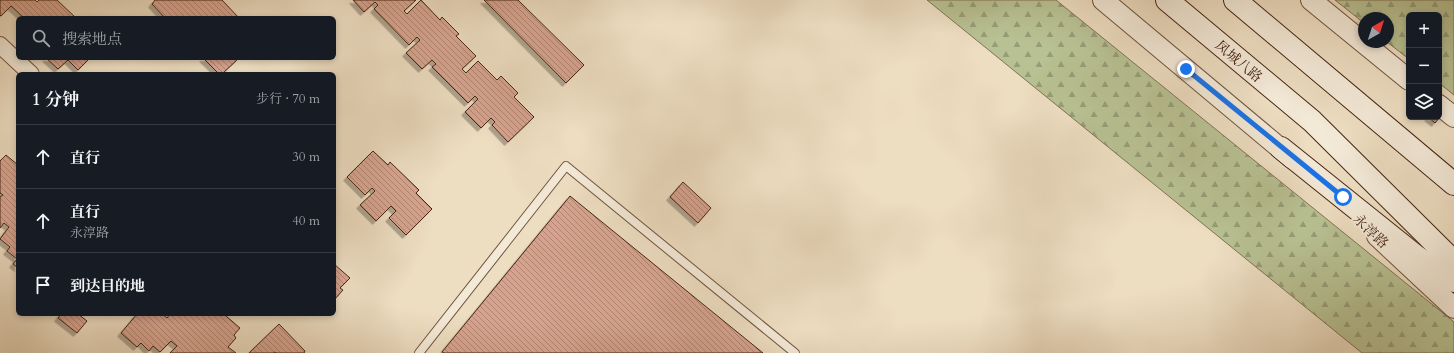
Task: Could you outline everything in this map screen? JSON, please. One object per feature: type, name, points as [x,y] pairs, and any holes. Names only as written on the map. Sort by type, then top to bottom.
[{"type":"main road","name":"凤城八路","points":[[1167,0],[1312,121],[1454,262]]},
{"type":"main road","points":[[1235,0],[1454,184]]},
{"type":"main road","points":[[1281,148],[1417,257],[1454,281]]},
{"type":"street","name":"永淳路","points":[[1103,0],[1281,148],[1454,308]]},
{"type":"street","points":[[1311,0],[1406,78]]},
{"type":"street","points":[[0,45],[29,72]]},
{"type":"street","points":[[1442,107],[1454,117]]},
{"type":"lane","points":[[419,353],[566,166],[795,353]]},
{"type":"green space","points":[[927,0],[1056,0],[1454,322],[1454,353],[1362,353]]},
{"type":"green space","points":[[1335,0],[1454,0],[1454,95],[1442,85],[1442,12],[1406,12],[1406,57],[1394,47],[1394,12],[1358,12],[1358,18]]},
{"type":"building","points":[[0,0],[35,0],[37,2],[39,0],[57,0],[74,16],[22,16],[11,6],[1,16]]},
{"type":"building","points":[[155,0],[222,0],[237,16],[163,16],[152,4]]},
{"type":"building","points":[[353,0],[416,0],[404,11],[407,14],[421,0],[440,20],[442,17],[459,34],[456,36],[476,56],[462,69],[466,73],[478,61],[497,80],[501,76],[518,93],[514,97],[534,117],[508,142],[492,125],[495,122],[491,118],[481,128],[465,112],[478,99],[475,96],[468,103],[432,67],[436,64],[432,60],[422,69],[406,53],[420,40],[417,37],[409,45],[374,9],[378,5],[375,2],[364,12]]},
{"type":"building","points":[[484,0],[518,0],[584,65],[566,83]]},
{"type":"building","points":[[48,60],[68,60],[58,69]]},
{"type":"building","points":[[68,60],[88,60],[78,70]]},
{"type":"building","points":[[205,60],[237,60],[224,72],[217,72]]},
{"type":"building","points":[[373,151],[388,165],[390,162],[419,190],[416,193],[432,209],[406,235],[389,218],[396,211],[391,206],[376,221],[360,205],[375,191],[372,188],[365,195],[347,177]]},
{"type":"building","points":[[6,155],[16,163],[16,258],[7,251],[10,247],[0,239],[9,227],[4,223],[0,228],[0,197],[3,195],[0,193],[0,161]]},
{"type":"building","points":[[683,182],[711,208],[698,223],[670,197]]},
{"type":"building","points":[[570,196],[763,353],[442,352]]},
{"type":"building","points":[[336,266],[350,278],[340,288],[343,290],[336,298]]},
{"type":"building","points":[[60,316],[81,316],[87,321],[77,333],[58,318]]},
{"type":"building","points":[[135,316],[164,316],[167,318],[168,316],[226,316],[240,328],[234,335],[236,338],[228,347],[236,353],[170,353],[177,346],[171,341],[160,352],[153,346],[149,351],[141,343],[137,347],[121,333]]},
{"type":"building","points":[[279,324],[305,351],[304,353],[249,353]]},
{"type":"route","points":[[1186,69],[1343,197]]}]
